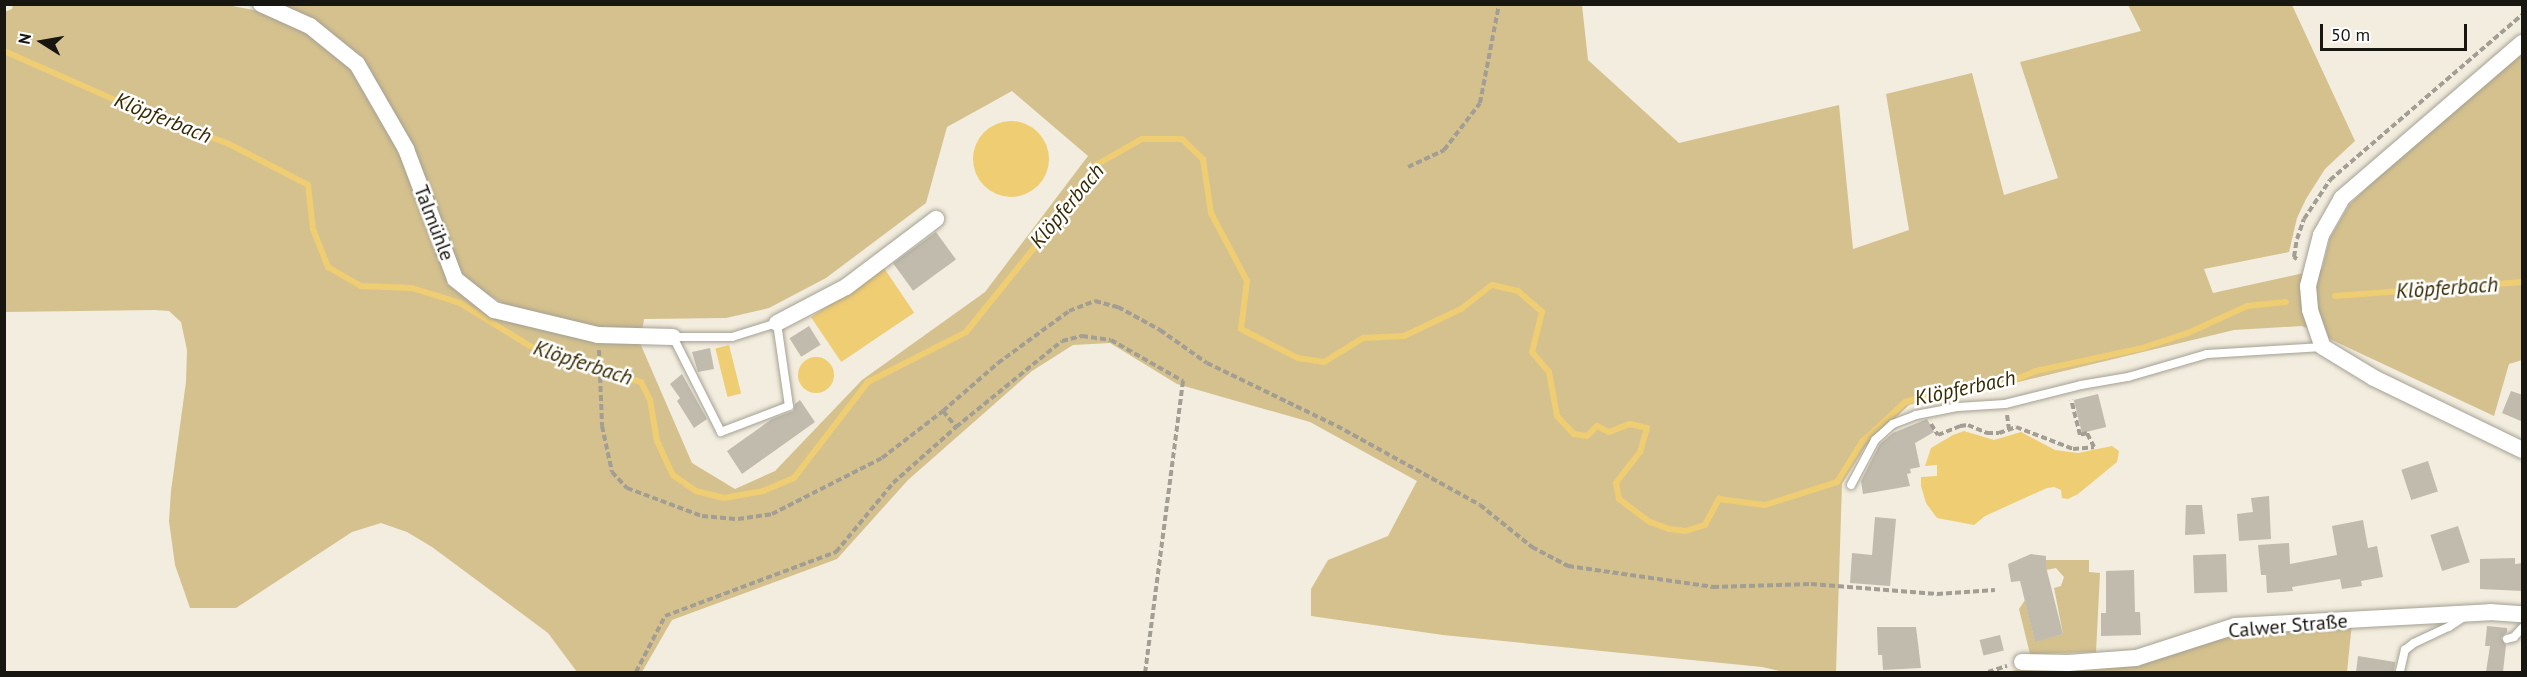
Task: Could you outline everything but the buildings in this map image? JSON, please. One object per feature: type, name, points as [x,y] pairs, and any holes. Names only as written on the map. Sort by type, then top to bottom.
[{"type":"street","name":"Talmühle","points":[[261,4],[310,26],[357,64],[406,149],[455,279],[494,310],[598,334],[673,337]]},
{"type":"street","points":[[2523,43],[2342,198],[2321,236],[2308,286],[2310,310],[2324,347],[2374,378],[2523,450]]},
{"type":"street","points":[[777,323],[846,287],[936,219]]},
{"type":"street","name":"Calwer Straße","points":[[2022,662],[2097,662],[2136,658],[2235,626],[2469,613],[2523,614]]},
{"type":"lane","points":[[777,323],[789,405],[721,432],[673,337],[732,337],[777,323]]},
{"type":"lane","points":[[1851,485],[1875,440],[1893,424],[1925,413],[1958,407],[2006,404],[2081,385],[2128,378],[2207,354],[2324,347]]},
{"type":"lane","points":[[2400,671],[2405,650],[2469,613]]},
{"type":"lane","points":[[2507,639],[2514,637],[2523,628]]},
{"type":"path","points":[[1408,167],[1444,150],[1480,103],[1499,4]]},
{"type":"path","points":[[599,357],[599,394],[605,451],[612,472],[627,488],[702,516],[738,519],[772,514],[846,478],[882,458],[943,411],[998,363],[1070,311],[1095,301],[1118,307],[1160,330],[1207,363],[1338,426],[1480,505],[1532,547],[1568,566],[1713,587],[1811,584],[1937,594],[1995,590]]},
{"type":"path","points":[[636,672],[665,616],[836,552],[893,483],[956,427],[1062,341],[1082,336],[1111,340],[1183,381],[1146,672]]},
{"type":"path","points":[[1925,413],[1938,435],[1951,428],[1968,425],[1987,433],[2022,428],[2073,449],[2094,447],[2087,433],[2080,435],[2068,388]]},
{"type":"path","points":[[943,411],[956,427]]},
{"type":"path","points":[[2007,416],[2009,429]]},
{"type":"shaded area","points":[[13,4],[227,5],[259,11],[308,32],[354,68],[400,156],[453,275],[447,284],[474,301],[640,343],[692,463],[735,489],[775,471],[862,380],[985,292],[1088,156],[1012,91],[947,127],[926,203],[826,278],[769,308],[726,318],[644,319],[642,332],[598,330],[503,304],[463,278],[363,62],[277,5],[1582,5],[1588,60],[1679,143],[1839,105],[1853,249],[1909,230],[1886,94],[1972,73],[2004,195],[2058,178],[2020,62],[2141,31],[2128,5],[2292,5],[2355,141],[2325,169],[2306,199],[2297,218],[2289,252],[2204,269],[2213,293],[2322,269],[2330,238],[2349,205],[2383,172],[2522,54],[2522,360],[2509,364],[2494,416],[2302,326],[2234,330],[1985,390],[1963,389],[1909,405],[1865,447],[1842,484],[1836,672],[1784,672],[1762,667],[1443,635],[1311,616],[1311,589],[1328,560],[1388,536],[1417,481],[1310,422],[1177,384],[1110,343],[1073,345],[1032,371],[908,480],[837,559],[672,620],[642,672],[577,672],[548,633],[432,547],[407,532],[381,523],[352,532],[236,608],[190,608],[175,565],[169,521],[186,382],[187,350],[181,322],[169,311],[154,310],[5,312],[4,12],[12,9]]},
{"type":"shaded area","points":[[1011,121],[1026,124],[1038,132],[1046,144],[1049,159],[1046,174],[1038,186],[1026,194],[1011,197],[996,194],[984,186],[976,174],[973,159],[976,144],[984,132],[996,124]]},
{"type":"shaded area","points":[[884,268],[914,313],[841,362],[811,317]]},
{"type":"shaded area","points":[[729,345],[741,394],[728,397],[715,348]]},
{"type":"shaded area","points":[[816,357],[829,362],[834,375],[829,388],[816,393],[803,388],[798,375],[803,362]]},
{"type":"shaded area","points":[[1964,431],[1994,440],[2021,432],[2055,450],[2078,453],[2112,446],[2119,451],[2117,462],[2078,494],[2068,499],[2062,498],[2061,490],[2054,487],[2047,488],[1985,516],[1974,525],[1937,518],[1926,503],[1921,486],[1921,477],[1937,476],[1937,465],[1925,466],[1931,448]]},
{"type":"shaded area","points":[[2046,560],[2089,560],[2089,572],[2100,573],[2096,652],[2030,654],[2019,609],[2025,600],[2035,641],[2063,634],[2054,588],[2061,586],[2064,577],[2056,568],[2046,570]]},
{"type":"shaded area","points":[[2352,623],[2347,672],[2005,672],[2236,633]]},
{"type":"waterway","name":"Klöpferbach","points":[[4,51],[140,111],[229,144],[308,185],[313,229],[328,267],[361,286],[412,288],[460,303],[530,346],[641,382],[650,400],[657,441],[673,475],[696,491],[724,498],[763,491],[794,478],[868,382],[966,332],[1038,243],[1096,165],[1142,139],[1182,139],[1203,159],[1211,213],[1247,281],[1241,329],[1298,358],[1324,362],[1363,338],[1404,336],[1461,309],[1492,285],[1518,291],[1542,312],[1532,352],[1549,372],[1557,416],[1574,434],[1587,436],[1597,426],[1609,432],[1630,424],[1647,428],[1640,452],[1616,483],[1619,499],[1650,522],[1669,529],[1686,531],[1705,525],[1719,499],[1765,505],[1837,482],[1862,442],[1905,402],[1962,385],[2001,385],[2036,371],[2142,348],[2188,333],[2247,306],[2286,302]]},
{"type":"waterway","name":"Klöpferbach","points":[[2335,296],[2522,282]]}]
